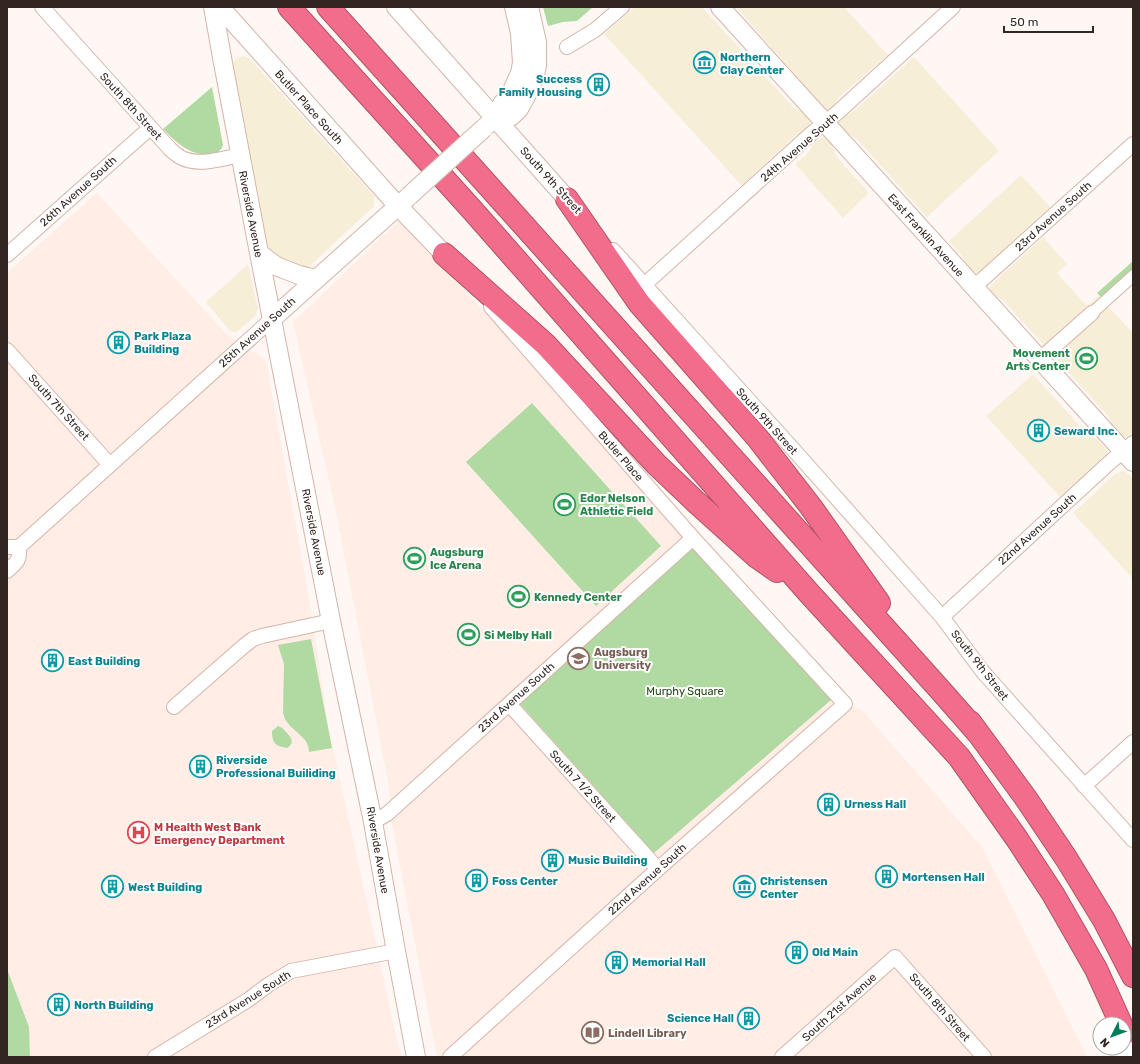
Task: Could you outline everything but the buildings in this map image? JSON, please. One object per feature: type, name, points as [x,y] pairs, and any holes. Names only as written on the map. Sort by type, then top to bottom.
[{"type":"highway","points":[[288,7],[474,212],[808,592],[959,757],[1029,856],[1053,894],[1096,969],[1117,1016]]},
{"type":"highway","points":[[328,7],[926,674],[978,734]]},
{"type":"highway","points":[[567,199],[639,303],[756,436],[811,507],[871,593],[1036,813],[1066,858],[1107,927],[1133,976]]},
{"type":"highway","points":[[444,254],[545,344],[656,464],[696,502],[758,557],[808,592]]},
{"type":"street","name":"South 8th Street","points":[[42,7],[150,128],[170,149],[182,158],[194,162],[207,162],[240,155]]},
{"type":"street","name":"Riverside Avenue","points":[[213,7],[222,63],[331,621],[373,822],[416,1057]]},
{"type":"street","name":"Butler Place South","points":[[220,7],[404,201]]},
{"type":"street","name":"South 9th Street","points":[[396,7],[490,123],[567,199],[785,440],[942,617],[983,672],[1133,840]]},
{"type":"street","points":[[490,123],[511,93],[516,84],[521,68],[522,50],[514,7]]},
{"type":"street","points":[[490,123],[512,116],[519,109],[535,76],[537,66],[537,42],[529,7]]},
{"type":"street","points":[[567,47],[595,30],[622,7]]},
{"type":"street","name":"East Franklin Avenue","points":[[720,7],[1039,360],[1130,452]]},
{"type":"street","name":"24th Avenue South","points":[[644,285],[812,133],[837,113],[953,7]]},
{"type":"street","name":"25th Avenue South","points":[[7,571],[17,562],[20,555],[13,547],[110,464],[490,123]]},
{"type":"street","name":"26th Avenue South","points":[[7,255],[150,128]]},
{"type":"street","name":"23rd Avenue South","points":[[974,287],[1133,144]]},
{"type":"street","name":"Butler Place","points":[[404,201],[444,254],[693,538],[845,704]]},
{"type":"street","points":[[259,253],[276,266],[299,275],[316,279]]},
{"type":"street","points":[[1039,360],[1133,276]]},
{"type":"street","name":"South 7th Street","points":[[7,350],[110,464]]},
{"type":"street","name":"22nd Avenue South","points":[[942,617],[1130,452]]},
{"type":"street","name":"23rd Avenue South","points":[[373,822],[387,814],[693,538]]},
{"type":"street","points":[[174,707],[253,639],[331,621]]},
{"type":"street","name":"South 7 1/2 Street","points":[[509,704],[658,869]]},
{"type":"street","name":"22nd Avenue South","points":[[450,1057],[658,869],[845,704]]},
{"type":"street","points":[[1084,786],[1133,742]]},
{"type":"street","name":"23rd Avenue South","points":[[155,1057],[248,1000],[268,985],[291,971],[396,951]]},
{"type":"street","name":"South 8th Street","points":[[895,957],[984,1057]]},
{"type":"street","name":"South 21st Avenue","points":[[782,1057],[895,957]]},
{"type":"street","points":[[1122,1057],[1133,1051]]},
{"type":"shaded area","points":[[635,7],[702,7],[794,108],[802,111],[810,123],[807,128],[800,134],[796,135],[742,186],[604,34]]},
{"type":"shaded area","points":[[736,7],[844,7],[888,55],[840,96],[830,110],[827,111],[817,104],[813,95]]},
{"type":"shaded area","points":[[244,56],[250,59],[374,196],[374,206],[305,270],[277,261],[267,248],[233,64],[239,57]]},
{"type":"shaded area","points":[[914,57],[999,151],[927,217],[857,139],[843,131],[837,123],[843,116],[853,112]]},
{"type":"shaded area","points":[[822,137],[826,138],[831,144],[837,157],[869,193],[843,218],[795,164],[809,152],[812,145]]},
{"type":"shaded area","points":[[1021,175],[1051,208],[981,272],[973,272],[966,265],[963,257],[949,241]]},
{"type":"shaded area","points":[[97,193],[226,334],[252,352],[259,354],[266,361],[310,603],[328,725],[402,1057],[25,1057],[7,991],[7,273]]},
{"type":"shaded area","name":"Augsburg University","points":[[401,219],[832,701],[861,709],[982,847],[1087,1057],[437,1057],[391,819],[388,782],[335,507],[293,322]]},
{"type":"shaded area","points":[[1043,237],[1067,264],[1057,273],[1087,306],[1098,296],[1133,333],[1133,433],[1128,437],[1121,436],[1117,433],[1109,417],[1005,302],[991,291],[990,288],[992,284]]},
{"type":"shaded area","points":[[248,264],[258,309],[255,316],[237,332],[233,332],[229,330],[206,302]]},
{"type":"shaded area","name":"Seward Inc.","points":[[1033,374],[1087,434],[1098,440],[1108,451],[1107,456],[1103,461],[1097,464],[1060,497],[986,416]]},
{"type":"shaded area","points":[[1122,471],[1126,472],[1133,478],[1133,579],[1073,513],[1115,474]]},
{"type":"green space","points":[[543,7],[593,7],[577,21],[563,22],[548,26]]},
{"type":"green space","points":[[212,87],[223,145],[217,153],[197,153],[184,148],[163,129]]},
{"type":"green space","points":[[1133,261],[1133,275],[1105,301],[1097,293]]},
{"type":"green space","name":"Edor Nelson Athletic Field","points":[[532,403],[661,546],[596,606],[466,462]]},
{"type":"green space","name":"Murphy Square","points":[[693,547],[831,700],[654,853],[519,703]]},
{"type":"green space","points":[[311,639],[332,748],[309,752],[306,742],[288,723],[283,713],[284,664],[278,645]]},
{"type":"green space","points":[[278,726],[288,734],[292,740],[290,746],[287,748],[277,745],[274,741],[272,731]]},
{"type":"green space","points":[[7,969],[29,1027],[30,1057],[7,1057]]},
{"type":"place","name":"Northern Clay Center","points":[[705,63]]},
{"type":"place","name":"Success Family Housing","points":[[598,85]]},
{"type":"place","name":"Park Plaza Building","points":[[119,342]]},
{"type":"place","name":"Movement Arts Center","points":[[1086,359]]},
{"type":"place","name":"Seward Inc.","points":[[1038,431]]},
{"type":"place","name":"Edor Nelson Athletic Field","points":[[564,504]]},
{"type":"place","name":"Augsburg Ice Arena","points":[[415,558]]},
{"type":"place","name":"Kennedy Center","points":[[519,597]]},
{"type":"place","name":"Si Melby Hall","points":[[468,635]]},
{"type":"place","name":"Augsburg University","points":[[579,658]]},
{"type":"place","name":"East Building","points":[[53,661]]},
{"type":"place","name":"Riverside Professional Builiding","points":[[200,766]]},
{"type":"place","name":"Urness Hall","points":[[829,804]]},
{"type":"place","name":"M Health West Bank Emergency Department","points":[[139,833]]},
{"type":"place","name":"Music Building","points":[[552,860]]},
{"type":"place","name":"Mortensen Hall","points":[[886,877]]},
{"type":"place","name":"Foss Center","points":[[477,881]]},
{"type":"place","name":"West Building","points":[[112,887]]},
{"type":"place","name":"Christensen Center","points":[[744,887]]},
{"type":"place","name":"Old Main","points":[[797,952]]},
{"type":"place","name":"Memorial Hall","points":[[616,962]]},
{"type":"place","name":"North Building","points":[[58,1005]]},
{"type":"place","name":"Science Hall","points":[[749,1018]]},
{"type":"place","name":"Lindell Library","points":[[593,1033]]}]
